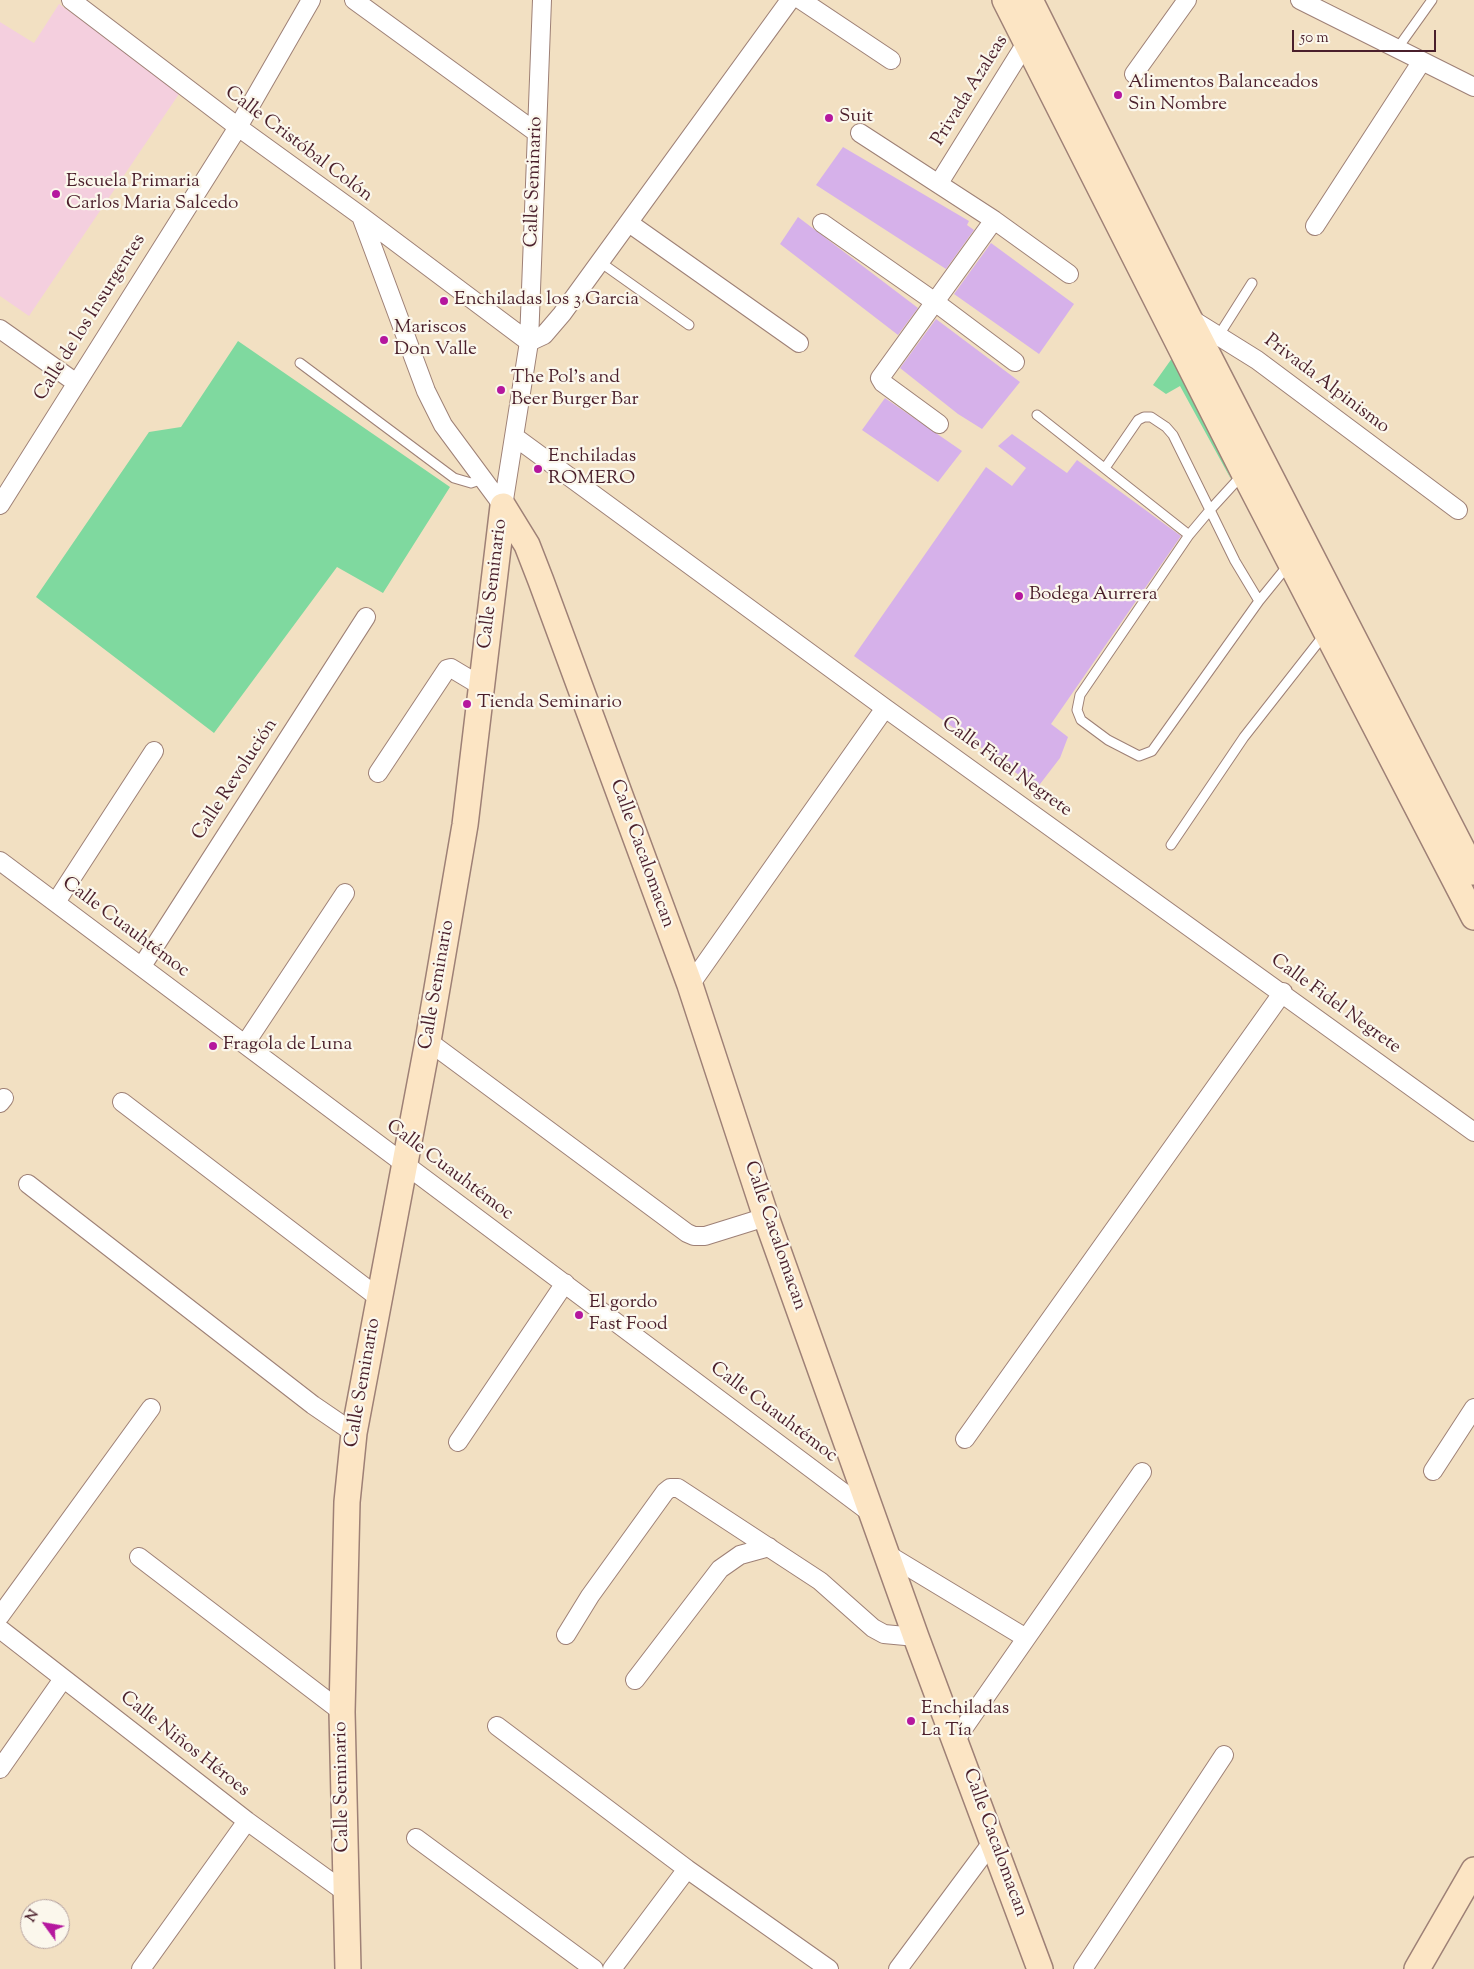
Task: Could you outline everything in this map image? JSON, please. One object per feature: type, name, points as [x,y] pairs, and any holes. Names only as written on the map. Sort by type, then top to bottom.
[{"type":"street","name":"Calle Cristóbal Colón","points":[[71,0],[238,127],[361,216],[426,391],[444,425],[503,506]]},
{"type":"street","name":"Calle de los Insurgentes","points":[[0,505],[75,382],[238,127],[311,0]]},
{"type":"street","points":[[354,0],[537,133]]},
{"type":"street","name":"Calle Seminario","points":[[348,1969],[342,1712],[347,1502],[354,1433],[428,1041],[466,825],[503,506],[529,342],[542,0]]},
{"type":"street","points":[[361,216],[529,342],[539,338],[551,327],[629,223],[790,0]]},
{"type":"street","points":[[801,0],[891,60]]},
{"type":"street","points":[[1005,0],[1161,308],[1254,467],[1334,622],[1474,917]]},
{"type":"street","points":[[1134,74],[1187,0]]},
{"type":"street","points":[[1300,0],[1474,87]]},
{"type":"street","points":[[1036,11],[1188,316],[1254,467]]},
{"type":"street","name":"Privada Azaleas","points":[[939,183],[1026,42],[1036,11]]},
{"type":"street","points":[[1315,226],[1422,61]]},
{"type":"street","points":[[860,133],[994,220],[1069,274]]},
{"type":"street","points":[[939,424],[883,383],[880,378],[994,220]]},
{"type":"street","points":[[629,223],[799,344]]},
{"type":"street","points":[[822,223],[935,302],[1015,362]]},
{"type":"street","name":"Privada Alpinismo","points":[[1161,308],[1188,316],[1257,360],[1458,510]]},
{"type":"street","points":[[0,328],[75,382]]},
{"type":"street","name":"Calle Fidel Negrete","points":[[515,437],[885,708],[1474,1132]]},
{"type":"street","name":"Calle Cacalomacan","points":[[503,506],[527,545],[690,984],[766,1217],[916,1637],[956,1739],[1040,1969]]},
{"type":"street","name":"Calle Revolución","points":[[142,966],[366,617]]},
{"type":"street","points":[[1334,622],[1474,872]]},
{"type":"street","points":[[378,773],[447,669],[455,670],[481,686]]},
{"type":"street","points":[[690,984],[885,708]]},
{"type":"street","points":[[56,902],[154,751]]},
{"type":"street","name":"Calle Cuauhtémoc","points":[[0,861],[873,1514]]},
{"type":"street","points":[[245,1044],[344,893]]},
{"type":"street","points":[[964,1439],[1282,992]]},
{"type":"street","points":[[428,1041],[687,1233],[694,1236],[704,1236],[766,1217]]},
{"type":"street","points":[[122,1102],[379,1298]]},
{"type":"street","points":[[28,1184],[312,1405],[354,1433]]},
{"type":"street","points":[[458,1442],[565,1284]]},
{"type":"street","points":[[0,1616],[151,1408]]},
{"type":"street","points":[[1433,1471],[1474,1408]]},
{"type":"street","points":[[956,1739],[1142,1472]]},
{"type":"street","points":[[566,1635],[590,1596],[670,1488],[678,1488],[820,1581],[873,1628],[884,1634],[916,1637]]},
{"type":"street","points":[[635,1680],[720,1569],[740,1555],[769,1547]]},
{"type":"street","points":[[886,1554],[1026,1638]]},
{"type":"street","points":[[139,1557],[342,1712]]},
{"type":"street","name":"Calle Niños Héroes","points":[[2,1635],[64,1679],[247,1821],[345,1892]]},
{"type":"street","points":[[0,1769],[64,1679]]},
{"type":"street","points":[[497,1726],[687,1869],[829,1969]]},
{"type":"street","points":[[1083,1969],[1224,1755]]},
{"type":"street","points":[[141,1969],[247,1821]]},
{"type":"street","points":[[416,1838],[594,1969]]},
{"type":"street","points":[[898,1969],[993,1841]]},
{"type":"street","points":[[612,1969],[687,1869]]},
{"type":"street","points":[[1417,1969],[1474,1870]]},
{"type":"lane","points":[[1397,50],[1432,0]]},
{"type":"lane","points":[[600,262],[690,325]]},
{"type":"lane","points":[[1220,335],[1252,283]]},
{"type":"lane","points":[[300,363],[454,478],[471,483],[482,479]]},
{"type":"lane","points":[[1037,415],[1190,535]]},
{"type":"lane","points":[[1105,468],[1138,420],[1144,417],[1151,417],[1173,434],[1235,561],[1259,601]]},
{"type":"lane","points":[[1254,467],[1210,510],[1190,535],[1080,695],[1078,710],[1081,720],[1132,754],[1144,755],[1152,751],[1259,601],[1300,556]]},
{"type":"lane","points":[[1171,845],[1244,737],[1334,622]]},
{"type":"shaded area","name":"Escuela Primaria Carlos Maria Salcedo","points":[[59,4],[181,91],[29,316],[0,296],[0,22],[34,43]]},
{"type":"green space","points":[[238,341],[450,487],[383,593],[337,567],[214,733],[36,597],[149,432],[181,427]]},
{"type":"green space","points":[[1175,354],[1232,481],[1180,386],[1166,394],[1153,385]]},
{"type":"building","points":[[843,147],[969,221],[967,225],[974,230],[946,269],[816,185]]},
{"type":"building","points":[[798,217],[918,308],[898,335],[780,244]]},
{"type":"building","points":[[991,243],[1074,304],[1039,354],[954,294]]},
{"type":"building","points":[[936,319],[1020,382],[982,429],[958,414],[900,368]]},
{"type":"building","points":[[885,398],[962,451],[938,482],[862,430]]},
{"type":"building","name":"Bodega Aurrera","points":[[1012,434],[1067,473],[1077,460],[1181,536],[1051,724],[1068,737],[1060,758],[1037,788],[854,656],[986,467],[1012,486],[1026,468],[998,446]]},
{"type":"place","name":"Alimentos Balanceados Sin Nombre","points":[[1118,95]]},
{"type":"place","name":"Suit","points":[[829,118]]},
{"type":"place","name":"Escuela Primaria Carlos Maria Salcedo","points":[[56,194]]},
{"type":"place","name":"Enchiladas los 3 Garcia","points":[[444,301]]},
{"type":"place","name":"Mariscos Don Valle","points":[[384,340]]},
{"type":"place","name":"The Pol's and Beer Burger Bar","points":[[501,390]]},
{"type":"place","name":"Enchiladas ROMERO","points":[[538,469]]},
{"type":"place","name":"Bodega Aurrera","points":[[1019,596]]},
{"type":"place","name":"Tienda Seminario","points":[[467,704]]},
{"type":"place","name":"Fragola de Luna","points":[[213,1046]]},
{"type":"place","name":"El gordo Fast Food","points":[[579,1315]]},
{"type":"place","name":"Enchiladas La Tía","points":[[911,1721]]}]
